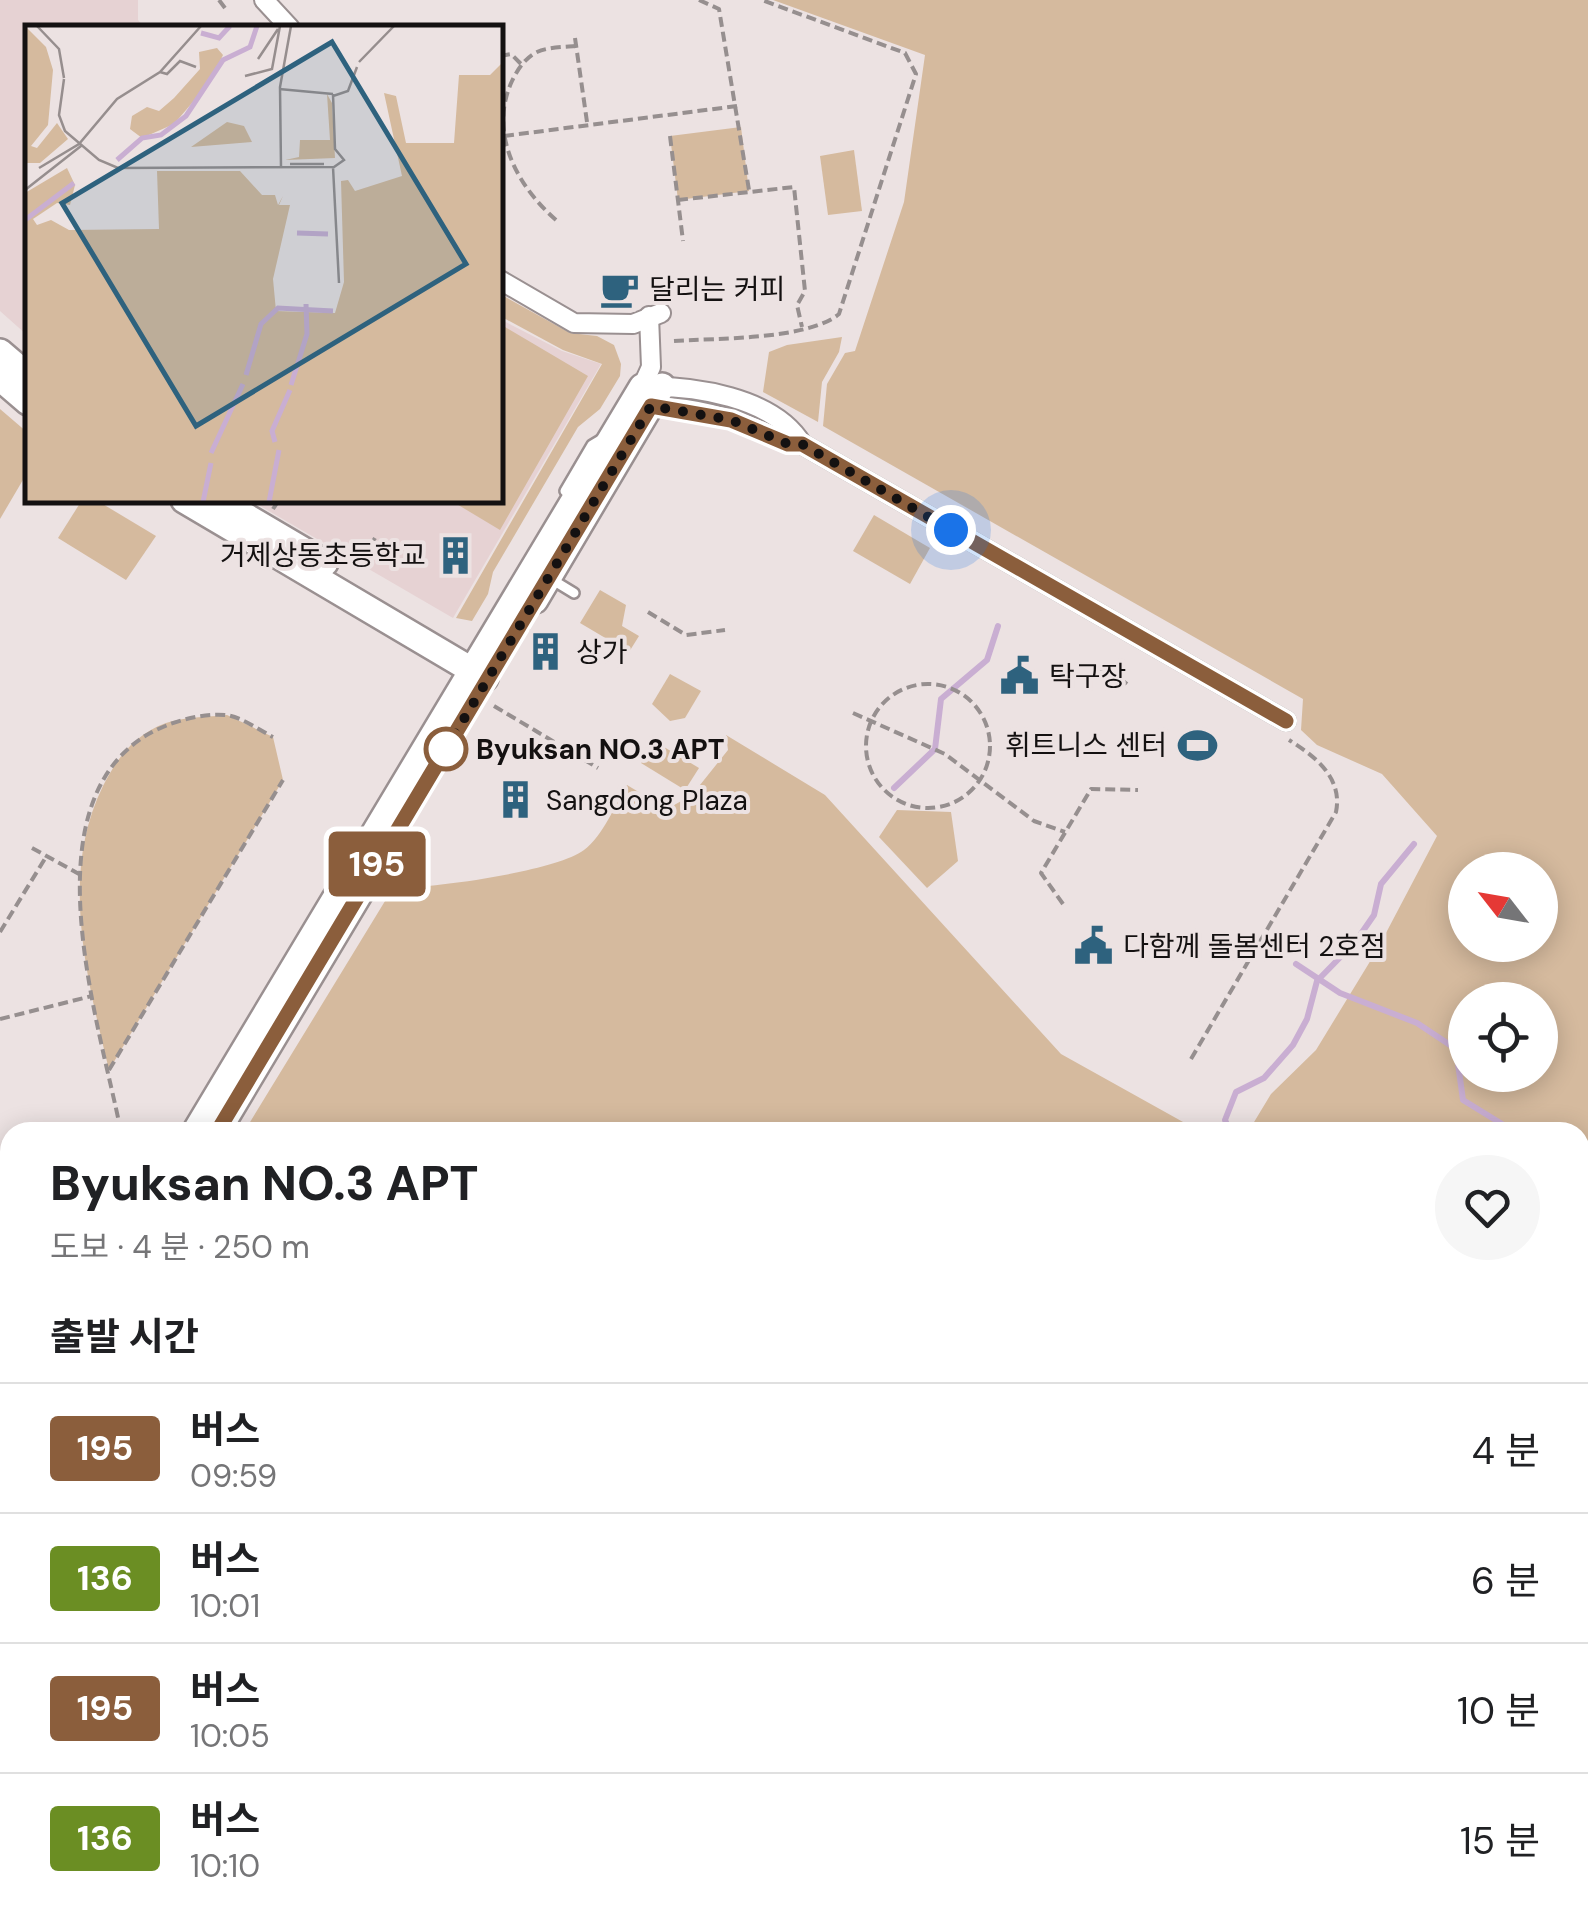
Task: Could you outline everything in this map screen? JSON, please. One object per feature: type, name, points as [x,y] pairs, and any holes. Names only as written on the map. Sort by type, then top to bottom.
[{"type":"street","points":[[264,0],[287,25]]},
{"type":"street","points":[[202,1122],[485,667],[549,578],[640,404],[651,367],[655,314],[633,324],[574,323],[502,281]]},
{"type":"street","points":[[0,352],[25,373]]},
{"type":"street","points":[[0,378],[25,399]]},
{"type":"street","points":[[640,404],[731,420],[788,444],[802,444],[1283,728]]},
{"type":"street","points":[[223,1122],[485,667],[512,605],[640,404]]},
{"type":"street","points":[[188,502],[485,667]]},
{"type":"street","points":[[221,502],[485,667]]},
{"type":"lane","points":[[549,578],[574,593]]},
{"type":"path","points":[[219,0],[228,12]]},
{"type":"path","points":[[698,0],[718,9],[750,191]]},
{"type":"path","points":[[674,342],[802,328],[830,320],[844,303],[916,67],[905,53],[762,0]]},
{"type":"path","points":[[574,38],[587,122]]},
{"type":"path","points":[[556,220],[523,185],[504,136],[505,99],[522,65],[536,52],[576,46]]},
{"type":"path","points":[[502,56],[511,54],[522,65]]},
{"type":"path","points":[[504,136],[587,122],[737,106]]},
{"type":"path","points":[[670,136],[683,241]]},
{"type":"path","points":[[678,200],[794,187],[805,291],[797,305],[802,328]]},
{"type":"path","points":[[356,569],[375,538]]},
{"type":"path","points":[[648,612],[686,636],[725,630]]},
{"type":"path","points":[[1080,664],[1109,670],[1127,684]]},
{"type":"path","points":[[918,684],[959,691],[975,705],[986,723],[990,744],[980,778],[963,798],[945,806],[905,804],[888,795],[867,761],[870,722],[881,704],[898,690],[918,684]]},
{"type":"path","points":[[494,706],[598,768]]},
{"type":"path","points":[[852,713],[942,753],[1034,821],[1065,832]]},
{"type":"path","points":[[119,1122],[92,996],[79,874],[95,803],[120,752],[165,723],[227,715],[273,736]]},
{"type":"path","points":[[1191,1059],[1336,812],[1339,798],[1328,773],[1283,728]]},
{"type":"path","points":[[109,1070],[283,780]]},
{"type":"path","points":[[1062,904],[1041,873],[1091,789],[1138,790]]},
{"type":"path","points":[[32,848],[79,874]]},
{"type":"path","points":[[0,932],[46,857]]},
{"type":"path","points":[[0,1018],[92,996]]},
{"type":"shaded area","points":[[0,0],[138,0],[138,20],[142,25],[25,25],[25,333],[0,311]]},
{"type":"shaded area","points":[[773,0],[1588,0],[1588,1122],[1254,1122],[1271,1094],[1316,1050],[1377,950],[1437,836],[1382,774],[1317,745],[1301,730],[1303,699],[823,426],[827,384],[845,353],[855,351],[904,202],[925,55]]},
{"type":"shaded area","points":[[741,127],[749,191],[678,200],[670,136]]},
{"type":"shaded area","points":[[854,150],[862,211],[828,215],[820,156]]},
{"type":"shaded area","points":[[502,295],[570,333],[597,336],[614,345],[621,364],[620,376],[600,409],[578,427],[493,572],[488,594],[472,621],[456,618],[602,364],[563,350],[502,317]]},
{"type":"shaded area","points":[[502,320],[562,351],[601,364],[453,618],[253,502],[502,502]]},
{"type":"shaded area","points":[[505,327],[588,376],[500,530],[453,502],[502,502]]},
{"type":"shaded area","points":[[842,337],[839,352],[822,382],[818,422],[763,392],[769,352],[787,345]]},
{"type":"shaded area","points":[[0,409],[25,430],[25,476],[0,519]]},
{"type":"shaded area","points":[[81,502],[99,502],[156,536],[126,580],[58,538]]},
{"type":"shaded area","points":[[874,515],[930,548],[910,584],[853,551]]},
{"type":"shaded area","points":[[600,590],[626,605],[622,626],[639,636],[629,652],[580,623]]},
{"type":"shaded area","points":[[670,674],[701,691],[685,718],[670,721],[652,704]]},
{"type":"shaded area","points":[[227,715],[273,737],[283,780],[109,1070],[81,927],[82,855],[90,820],[114,766],[145,734],[173,721]]},
{"type":"shaded area","points":[[726,735],[825,795],[1061,1054],[1183,1122],[250,1122],[393,888],[492,877],[569,858],[597,837],[627,785],[667,809],[692,795],[728,750]]},
{"type":"shaded area","points":[[654,741],[699,768],[685,790],[641,763]]},
{"type":"shaded area","points":[[897,810],[951,812],[958,861],[927,888],[879,837]]},
{"type":"waterway","points":[[894,788],[935,749],[941,699],[987,660],[998,626]]},
{"type":"waterway","points":[[1226,1122],[1236,1092],[1264,1078],[1293,1045],[1307,1019],[1317,981],[1356,941],[1374,915],[1381,884],[1414,844]]},
{"type":"waterway","points":[[1296,964],[1340,993],[1417,1023],[1456,1049],[1463,1100],[1499,1122]]},
{"type":"bus line","name":"195","points":[[223,1122],[651,406],[731,420],[788,444],[802,444],[1286,721]]},
{"type":"place","name":"달리는 커피","points":[[619,289]]},
{"type":"place","name":"거제상동초등학교","points":[[456,555]]},
{"type":"place","name":"상가","points":[[546,652]]},
{"type":"place","name":"탁구장","points":[[1019,676]]},
{"type":"place","name":"휘트니스 센터","points":[[1197,745]]},
{"type":"place","name":"Byuksan NO.3 APT","points":[[446,749]]},
{"type":"place","name":"Sangdong Plaza","points":[[516,800]]},
{"type":"place","name":"다함께 돌봄센터 2호점","points":[[1093,946]]},
{"type":"route","points":[[446,749],[651,406],[731,420],[788,444],[802,444],[951,530]]}]
